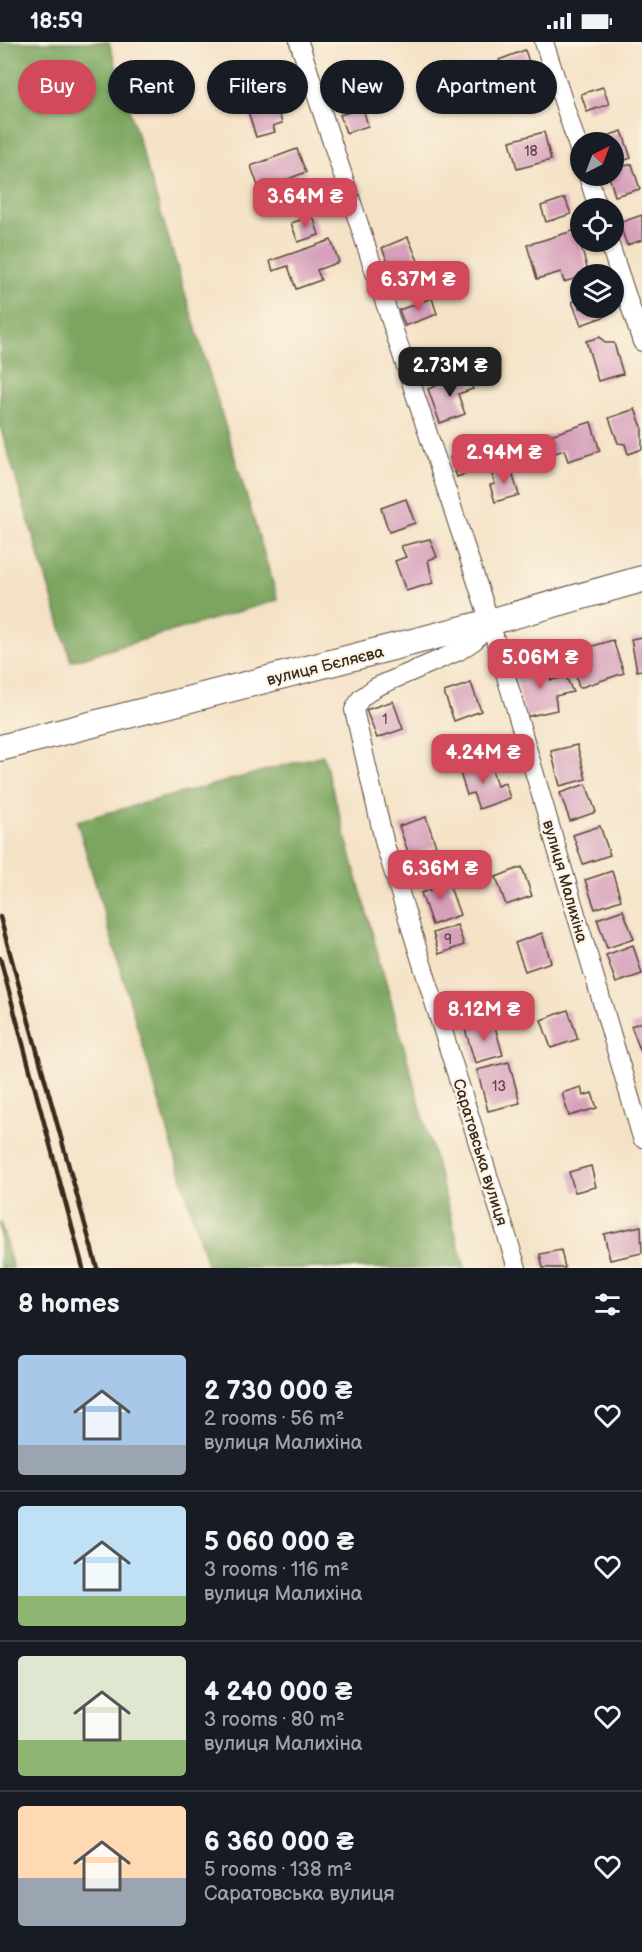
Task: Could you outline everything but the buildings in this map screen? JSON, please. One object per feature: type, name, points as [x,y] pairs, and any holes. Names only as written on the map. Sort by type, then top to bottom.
[{"type":"street","name":"вулиця Малихіна","points":[[299,42],[490,622],[642,1138]]},
{"type":"street","points":[[544,42],[573,132]]},
{"type":"street","points":[[612,252],[642,342]]},
{"type":"street","name":"вулиця Бєляєва","points":[[3,747],[490,622],[642,579]]},
{"type":"street","name":"Саратовська вулиця","points":[[490,622],[474,641],[459,651],[376,687],[361,698],[354,710],[385,845],[517,1268]]},
{"type":"green space","points":[[0,42],[109,42],[114,60],[108,60],[108,114],[131,114],[278,600],[71,661],[0,426]]},
{"type":"green space","points":[[323,755],[465,1268],[208,1268],[77,821]]},
{"type":"green space","points":[[0,1221],[13,1268],[0,1268]]},
{"type":"railway","points":[[0,917],[97,1268]]},
{"type":"railway","points":[[0,958],[83,1268]]}]
